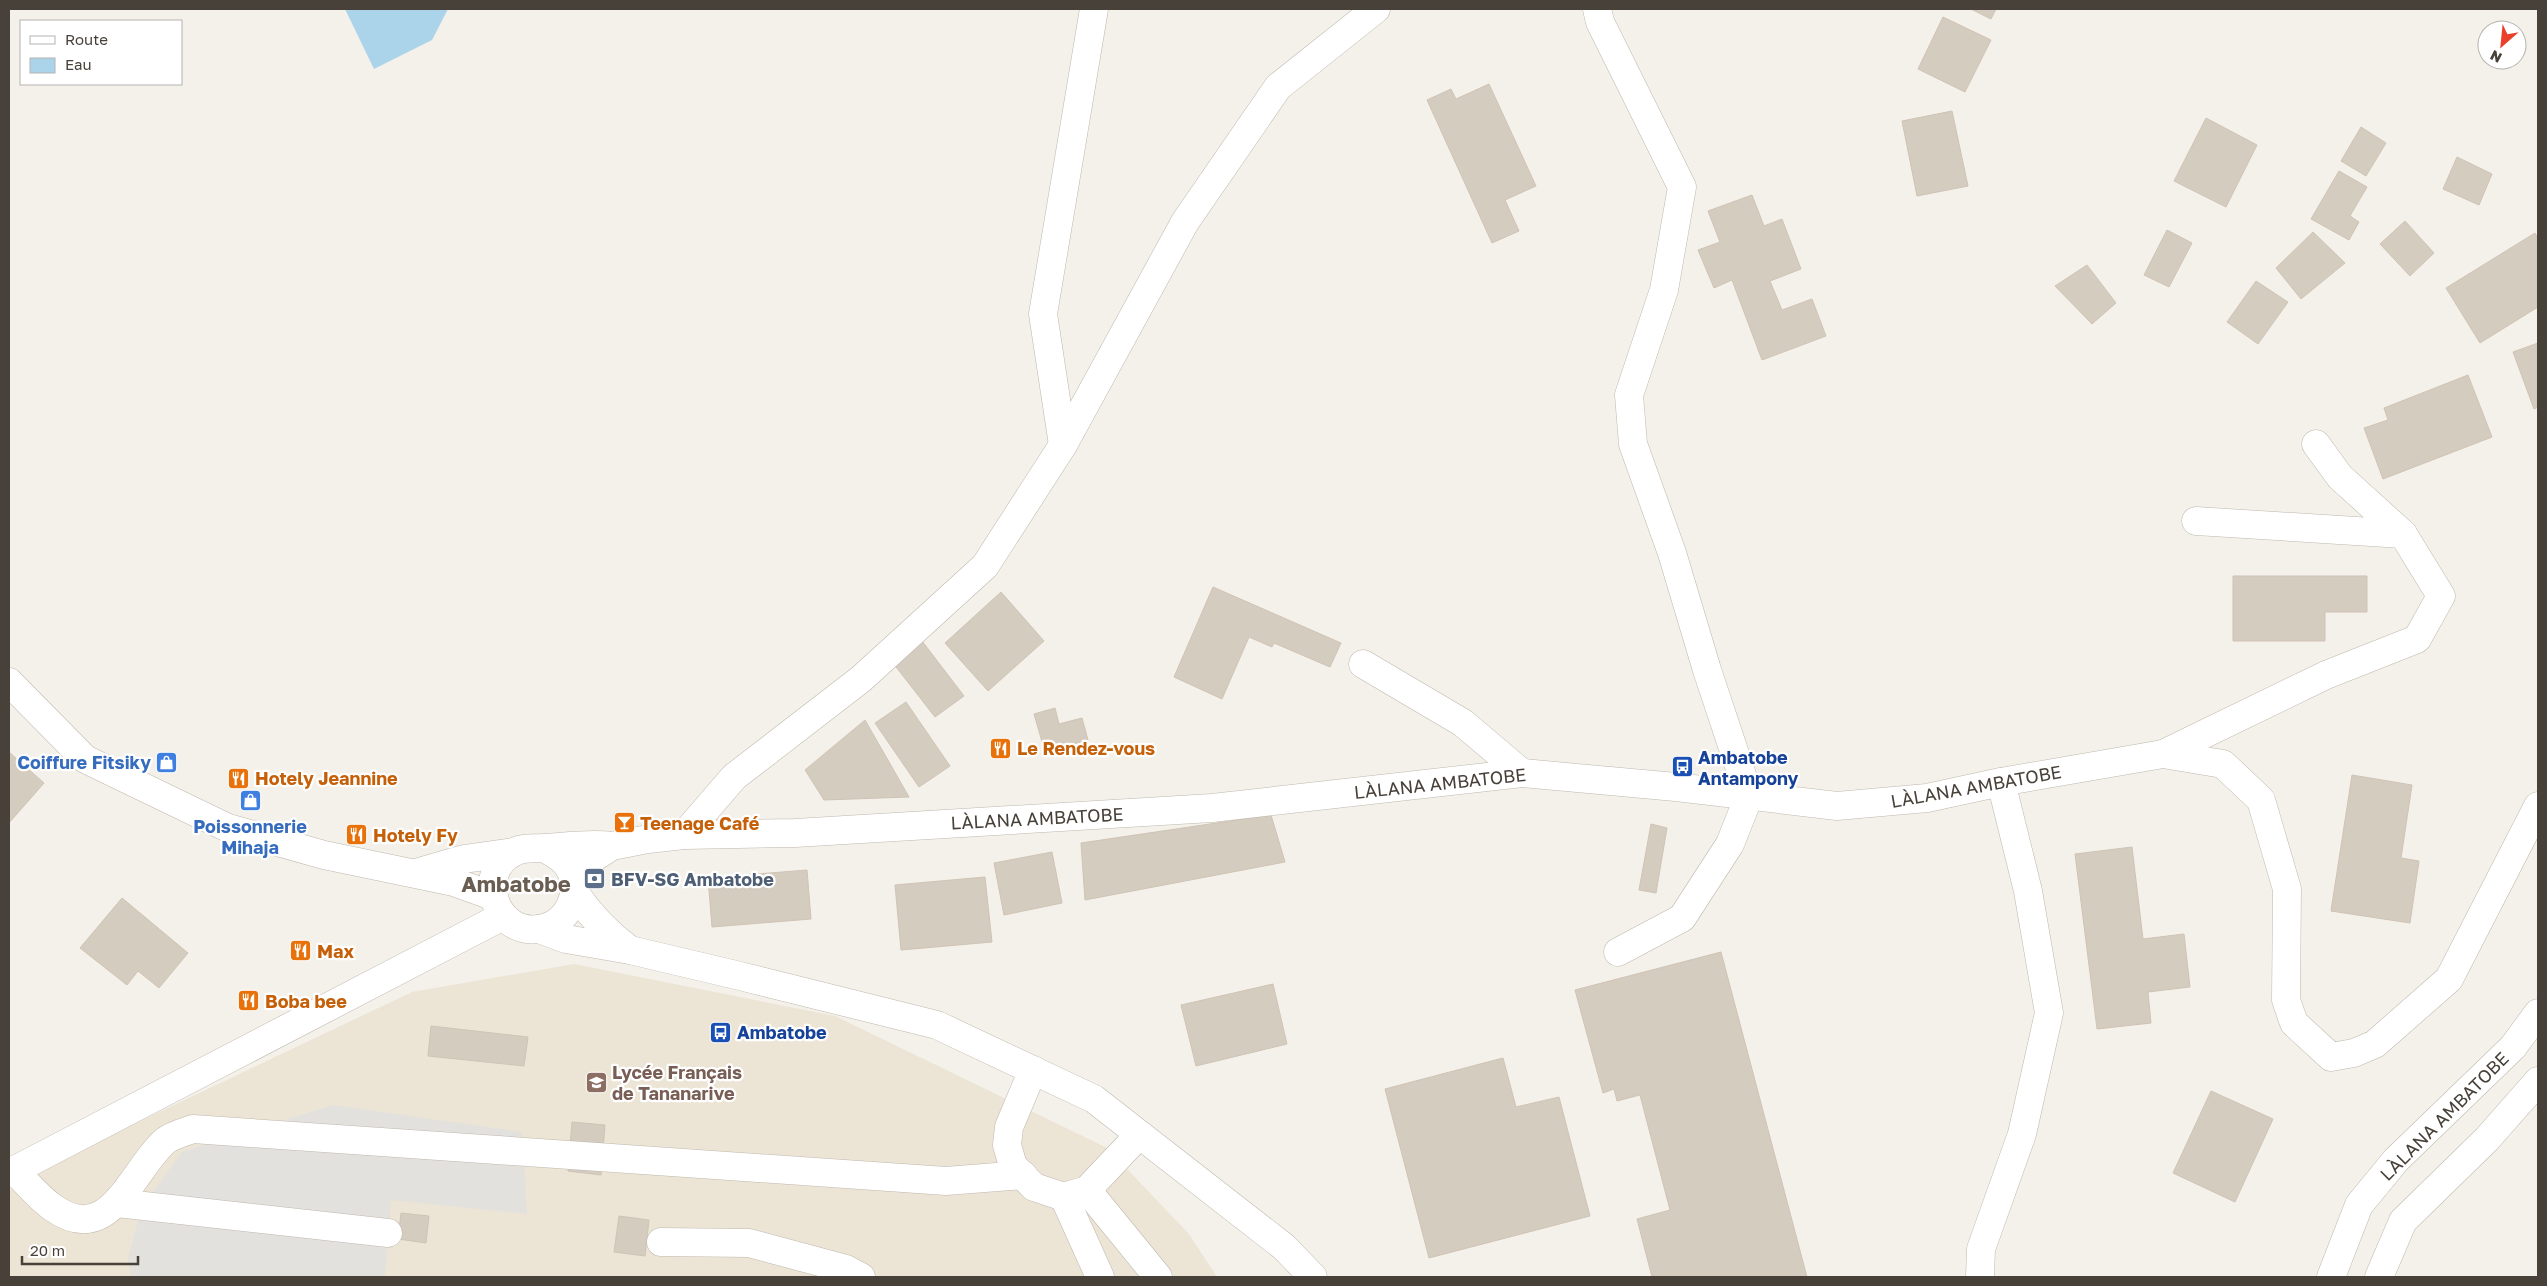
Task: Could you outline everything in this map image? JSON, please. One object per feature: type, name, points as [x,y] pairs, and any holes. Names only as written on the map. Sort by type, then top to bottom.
[{"type":"street","points":[[1062,445],[1043,314],[1094,9]]},
{"type":"street","points":[[684,835],[734,777],[861,679],[985,566],[1062,445],[1185,222],[1278,87],[1376,9]]},
{"type":"street","points":[[1597,9],[1600,22],[1682,187],[1664,290],[1629,395],[1633,444],[1672,553],[1707,670],[1749,796],[1730,844],[1682,918],[1618,952]]},
{"type":"street","points":[[2163,754],[2326,675],[2417,639],[2441,596],[2403,534],[2340,477],[2316,444]]},
{"type":"street","points":[[2196,521],[2403,534]]},
{"type":"street","points":[[1363,664],[1464,723],[1522,773]]},
{"type":"street","points":[[9,682],[85,759],[228,828],[324,855],[454,882],[498,906],[513,924],[526,929],[539,929],[573,940],[630,950],[936,1025],[1094,1099],[1284,1247],[1313,1277]]},
{"type":"street","name":"LÀLANA AMBATOBE","points":[[415,873],[464,859],[514,852],[528,847],[544,848],[578,844],[612,846],[684,835],[805,832],[1212,808],[1522,773],[1837,806],[1927,798],[2001,782],[2163,754],[2223,764],[2261,800],[2287,889],[2286,1000],[2294,1022],[2331,1057],[2354,1053],[2375,1044],[2449,979],[2538,806]]},
{"type":"street","points":[[1980,1277],[1981,1249],[2022,1134],[2049,1013],[2028,891],[2001,782]]},
{"type":"street","name":"LÀLANA AMBATOBE","points":[[539,929],[552,925],[563,917],[571,906],[574,886],[590,860],[612,846]]},
{"type":"street","points":[[544,848],[557,855],[568,865],[574,886],[585,908],[611,936],[630,950]]},
{"type":"street","points":[[498,906],[492,883],[496,870],[514,852]]},
{"type":"street","points":[[498,906],[11,1171],[53,1208],[78,1218],[100,1217],[116,1203],[166,1140],[193,1129],[946,1181],[1022,1175]]},
{"type":"street","name":"LÀLANA AMBATOBE","points":[[2331,1277],[2359,1206],[2396,1160],[2513,1047],[2538,1013]]},
{"type":"street","points":[[1033,1070],[1009,1127],[1007,1146],[1013,1166],[1034,1187],[1076,1193],[1158,1277]]},
{"type":"street","points":[[2379,1277],[2403,1221],[2487,1138],[2538,1081]]},
{"type":"street","points":[[1076,1193],[1140,1135]]},
{"type":"street","points":[[1076,1193],[1100,1277]]},
{"type":"street","points":[[116,1203],[388,1233]]},
{"type":"street","points":[[661,1242],[749,1242],[846,1269],[861,1277]]},
{"type":"shaded area","name":"Lycée Français de Tananarive","points":[[574,964],[835,1016],[1107,1148],[1189,1234],[1217,1277],[9,1277],[9,1191],[31,1173],[412,992]]},
{"type":"shaded area","points":[[333,1105],[522,1132],[527,1214],[391,1200],[385,1277],[131,1277],[128,1258],[142,1207],[182,1152]]},
{"type":"water","points":[[345,9],[448,9],[432,40],[374,69]]},
{"type":"building","points":[[1971,9],[1996,9],[1991,19]]},
{"type":"building","points":[[1943,17],[1991,40],[1965,92],[1918,69]]},
{"type":"building","points":[[1489,84],[1536,186],[1505,200],[1519,231],[1492,243],[1427,100],[1451,89],[1456,99]]},
{"type":"building","points":[[1952,111],[1968,186],[1917,196],[1902,121]]},
{"type":"building","points":[[2206,118],[2257,145],[2226,207],[2174,181]]},
{"type":"building","points":[[2361,127],[2386,143],[2366,176],[2341,161]]},
{"type":"building","points":[[2457,157],[2492,174],[2479,205],[2443,189]]},
{"type":"building","points":[[2339,171],[2367,187],[2350,216],[2359,222],[2349,240],[2311,219]]},
{"type":"building","points":[[1752,195],[1764,226],[1782,219],[1801,269],[1770,281],[1782,310],[1812,299],[1826,336],[1762,360],[1732,280],[1714,288],[1698,250],[1720,242],[1708,211]]},
{"type":"building","points":[[2405,221],[2434,253],[2410,276],[2380,244]]},
{"type":"building","points":[[2167,230],[2192,243],[2169,287],[2144,275]]},
{"type":"building","points":[[2313,232],[2345,263],[2301,299],[2276,268]]},
{"type":"building","points":[[2535,233],[2538,239],[2538,307],[2480,343],[2446,288]]},
{"type":"building","points":[[2087,265],[2116,303],[2092,324],[2055,286]]},
{"type":"building","points":[[2256,281],[2288,302],[2258,344],[2227,322]]},
{"type":"building","points":[[2538,343],[2538,407],[2534,409],[2513,352]]},
{"type":"building","points":[[2468,375],[2492,437],[2383,479],[2364,428],[2388,420],[2384,408]]},
{"type":"building","points":[[2233,576],[2367,576],[2367,612],[2325,612],[2325,641],[2233,641]]},
{"type":"building","points":[[1213,587],[1341,643],[1330,667],[1274,643],[1272,647],[1249,637],[1222,699],[1174,677]]},
{"type":"building","points":[[1001,592],[1044,641],[988,691],[945,643]]},
{"type":"building","points":[[922,641],[964,696],[935,717],[893,663]]},
{"type":"building","points":[[906,702],[950,766],[919,787],[875,723]]},
{"type":"building","points":[[1055,708],[1059,724],[1082,718],[1088,740],[1045,752],[1034,714]]},
{"type":"building","points":[[865,720],[909,797],[824,800],[805,770]]},
{"type":"building","points":[[9,752],[44,783],[9,823]]},
{"type":"building","points":[[2352,775],[2412,785],[2401,858],[2419,861],[2410,923],[2331,911]]},
{"type":"building","points":[[1271,815],[1285,862],[1085,900],[1081,843]]},
{"type":"building","points":[[1651,824],[1667,828],[1656,893],[1639,890]]},
{"type":"building","points":[[2132,847],[2143,939],[2184,934],[2190,987],[2148,992],[2151,1023],[2097,1029],[2075,854]]},
{"type":"building","points":[[1052,852],[1062,903],[1004,915],[994,863]]},
{"type":"building","points":[[807,870],[811,919],[712,927],[708,878]]},
{"type":"building","points":[[985,877],[992,942],[901,950],[895,885]]},
{"type":"building","points":[[122,898],[188,953],[159,988],[138,971],[127,985],[80,948]]},
{"type":"building","points":[[1721,952],[1807,1277],[1652,1277],[1637,1219],[1670,1210],[1640,1095],[1617,1101],[1614,1089],[1603,1093],[1575,990]]},
{"type":"building","points":[[1273,984],[1287,1044],[1196,1066],[1181,1005]]},
{"type":"building","points":[[431,1026],[528,1037],[524,1066],[428,1056]]},
{"type":"building","points":[[1503,1058],[1516,1107],[1559,1097],[1590,1216],[1429,1258],[1385,1089]]},
{"type":"building","points":[[2211,1091],[2273,1119],[2235,1202],[2173,1173]]},
{"type":"building","points":[[572,1122],[605,1125],[601,1175],[568,1171]]},
{"type":"building","points":[[401,1213],[429,1216],[426,1243],[398,1239]]},
{"type":"building","points":[[619,1216],[649,1220],[645,1256],[614,1252]]},
{"type":"place","name":"Le Rendez-vous","points":[[1001,748]]},
{"type":"place","name":"Coiffure Fitsiky","points":[[167,762]]},
{"type":"place","name":"Ambatobe Antampony","points":[[1682,767]]},
{"type":"place","name":"Hotely Jeannine","points":[[239,778]]},
{"type":"place","name":"Poissonnerie Mihaja","points":[[250,801]]},
{"type":"place","name":"Teenage Café","points":[[624,823]]},
{"type":"place","name":"Hotely Fy","points":[[357,835]]},
{"type":"place","name":"BFV-SG Ambatobe","points":[[595,879]]},
{"type":"place","name":"Max","points":[[301,951]]},
{"type":"place","name":"Boba bee","points":[[249,1001]]},
{"type":"place","name":"Ambatobe","points":[[721,1032]]},
{"type":"place","name":"Lycée Français de Tananarive","points":[[596,1082]]},
{"type":"district","name":"Ambatobe","points":[[516,883]]}]
